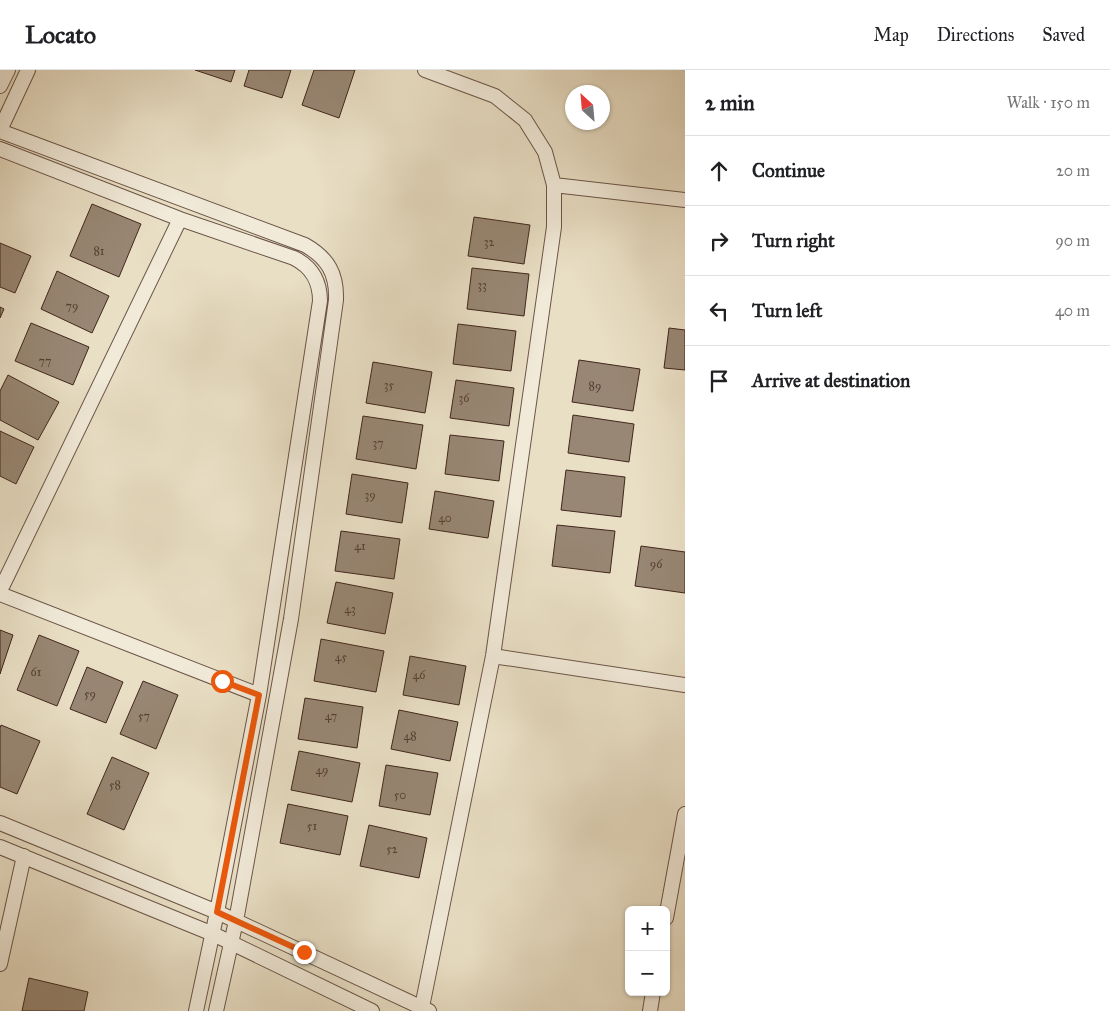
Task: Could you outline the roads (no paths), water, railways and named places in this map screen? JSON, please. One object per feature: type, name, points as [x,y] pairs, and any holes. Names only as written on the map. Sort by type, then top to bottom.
[{"type":"street","points":[[0,86],[8,70]]},
{"type":"street","points":[[28,70],[0,130],[305,245],[325,260],[335,279],[336,300],[291,619],[236,921],[216,1011]]},
{"type":"street","points":[[0,823],[217,912],[426,1009],[493,656],[554,227],[554,185],[545,152],[525,120],[495,96],[425,70]]},
{"type":"street","points":[[0,149],[180,218],[294,258],[313,272],[319,286],[320,301],[259,695],[213,934],[196,1011]]},
{"type":"street","points":[[554,185],[685,200]]},
{"type":"street","points":[[180,218],[0,592],[259,695]]},
{"type":"street","points":[[493,656],[685,685]]},
{"type":"street","points":[[668,906],[685,814]]},
{"type":"street","points":[[0,847],[213,934],[372,1011]]},
{"type":"street","points":[[0,964],[24,856]]},
{"type":"street","points":[[650,1011],[652,996]]}]
